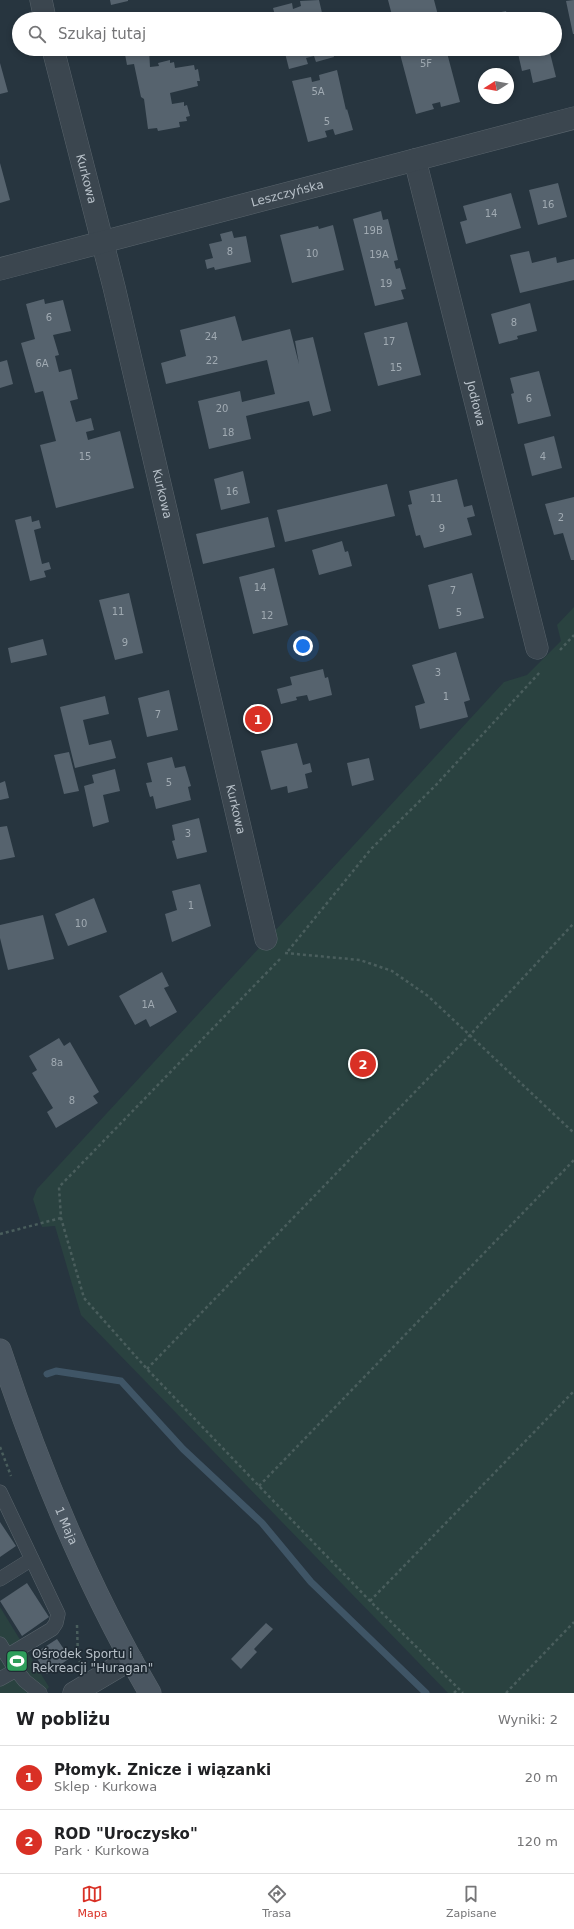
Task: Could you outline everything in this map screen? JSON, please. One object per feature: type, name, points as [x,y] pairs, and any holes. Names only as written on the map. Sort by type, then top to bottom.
[{"type":"main road","name":"1 Maja","points":[[0,1350],[16,1399],[61,1516],[131,1659],[150,1693]]},
{"type":"street","points":[[40,0],[43,12]]},
{"type":"street","name":"Kurkowa","points":[[55,56],[102,242],[266,939]]},
{"type":"street","name":"Leszczyńska","points":[[0,269],[574,118]]},
{"type":"street","name":"Jodłowa","points":[[415,160],[537,648]]},
{"type":"street","points":[[74,1693],[131,1659]]},
{"type":"lane","points":[[0,1492],[58,1614],[56,1623],[52,1629],[4,1650],[16,1670],[25,1681],[40,1693]]},
{"type":"lane","points":[[0,1579],[32,1559]]},
{"type":"lane","points":[[0,1679],[16,1670]]},
{"type":"path","points":[[558,653],[574,636]]},
{"type":"path","points":[[463,1693],[370,1601],[146,1369],[84,1298],[61,1218],[59,1187],[285,954],[371,849],[435,786],[542,670]]},
{"type":"path","points":[[146,1369],[470,1035],[574,923]]},
{"type":"path","points":[[266,939],[285,954],[360,960],[392,971],[428,996],[574,1133]]},
{"type":"path","points":[[259,1486],[574,1160]]},
{"type":"path","points":[[0,1234],[61,1218]]},
{"type":"path","points":[[370,1601],[574,1391]]},
{"type":"path","points":[[506,1693],[574,1622]]},
{"type":"path","points":[[454,1693],[458,1689]]},
{"type":"green space","points":[[574,607],[574,1693],[448,1693],[81,1315],[55,1226],[42,1227],[33,1199],[37,1189],[504,682],[527,675],[561,641],[557,625]]},
{"type":"green space","name":"Ośrodek Sportu i Rekreacji \"Huragan\"","points":[[0,1607],[49,1687],[44,1693],[0,1693]]},
{"type":"building","points":[[110,0],[128,0],[128,1],[111,5]]},
{"type":"building","points":[[319,0],[322,12],[274,12],[273,8],[292,3],[293,9],[301,6],[300,1]]},
{"type":"building","points":[[388,0],[434,0],[437,12],[391,12]]},
{"type":"building","points":[[574,0],[574,34],[573,34],[566,1]]},
{"type":"building","points":[[125,56],[149,56],[150,67],[159,66],[158,63],[170,60],[170,63],[174,62],[175,68],[194,65],[195,70],[198,69],[200,81],[197,81],[198,86],[170,93],[172,104],[184,102],[184,106],[187,105],[190,116],[186,117],[187,121],[179,122],[180,127],[158,131],[157,128],[148,129],[144,99],[141,97],[134,64],[127,65]]},
{"type":"building","points":[[286,56],[314,56],[306,58],[308,64],[289,69]]},
{"type":"building","points":[[314,56],[334,56],[334,57],[316,62]]},
{"type":"building","points":[[401,56],[448,56],[460,102],[441,107],[440,102],[432,104],[434,109],[416,114]]},
{"type":"building","points":[[519,56],[551,56],[556,77],[533,83],[530,69],[522,71]]},
{"type":"building","points":[[0,63],[8,92],[0,94]]},
{"type":"building","points":[[337,70],[346,110],[347,109],[353,130],[335,135],[333,129],[325,131],[327,137],[308,142],[292,81],[311,77],[312,82],[320,80],[319,75]]},
{"type":"building","points":[[0,163],[10,200],[0,203]]},
{"type":"building","points":[[558,183],[567,217],[538,225],[529,190]]},
{"type":"building","points":[[511,193],[521,228],[466,244],[460,222],[467,220],[463,206]]},
{"type":"building","points":[[381,211],[383,220],[388,219],[398,260],[394,261],[396,269],[400,268],[406,289],[401,290],[404,299],[375,306],[353,219]]},
{"type":"building","points":[[333,225],[344,270],[292,283],[280,235],[318,226],[319,229]]},
{"type":"building","points":[[232,231],[234,238],[246,236],[251,262],[215,270],[214,267],[207,269],[205,260],[213,258],[209,244],[222,241],[220,234]]},
{"type":"building","points":[[529,251],[532,263],[556,257],[557,263],[574,259],[574,280],[520,293],[510,255]]},
{"type":"building","points":[[44,299],[45,304],[63,300],[71,331],[53,335],[59,355],[55,356],[59,372],[71,369],[78,399],[70,401],[76,422],[91,418],[94,430],[86,432],[88,440],[120,431],[134,488],[56,508],[40,445],[56,441],[43,391],[35,393],[21,343],[35,339],[26,304]]},
{"type":"building","points":[[530,303],[537,331],[517,336],[518,339],[499,344],[491,314]]},
{"type":"building","points":[[235,316],[242,341],[290,329],[299,364],[295,341],[313,337],[331,411],[313,416],[309,401],[246,416],[251,439],[209,449],[198,401],[240,391],[242,402],[275,394],[267,360],[166,384],[161,363],[186,356],[180,330]]},
{"type":"building","points":[[407,322],[421,375],[378,386],[364,333]]},
{"type":"building","points":[[7,360],[13,384],[0,388],[0,362]]},
{"type":"building","points":[[539,371],[551,416],[518,424],[511,394],[514,393],[510,378]]},
{"type":"building","points":[[554,436],[562,468],[532,476],[524,444]]},
{"type":"building","points":[[243,471],[250,503],[221,510],[214,479]]},
{"type":"building","points":[[457,479],[464,507],[472,505],[475,516],[467,518],[472,535],[424,548],[420,535],[416,536],[408,505],[412,504],[409,491]]},
{"type":"building","points":[[387,484],[395,516],[285,542],[277,510]]},
{"type":"building","points":[[574,497],[574,560],[571,560],[563,533],[554,535],[545,504]]},
{"type":"building","points":[[31,516],[32,522],[39,520],[41,528],[34,530],[42,564],[49,562],[51,569],[44,571],[46,577],[30,581],[15,520]]},
{"type":"building","points":[[268,517],[275,547],[203,564],[196,534]]},
{"type":"building","points":[[342,541],[345,552],[348,551],[352,566],[319,575],[312,550]]},
{"type":"building","points":[[274,568],[288,625],[253,634],[239,577]]},
{"type":"building","points":[[472,573],[484,618],[439,629],[428,585]]},
{"type":"building","points":[[129,593],[143,653],[115,660],[99,600]]},
{"type":"building","points":[[43,639],[47,655],[11,663],[8,648]]},
{"type":"building","points":[[456,652],[470,700],[464,702],[468,717],[420,729],[415,706],[425,703],[412,665]]},
{"type":"building","points":[[323,669],[325,678],[328,677],[332,695],[309,701],[307,695],[296,697],[297,700],[281,704],[277,689],[292,685],[290,677]]},
{"type":"building","points":[[169,690],[178,730],[147,737],[138,698]]},
{"type":"building","points":[[105,696],[109,714],[83,720],[89,745],[111,740],[116,758],[75,768],[60,707]]},
{"type":"building","points":[[297,743],[303,765],[310,763],[312,772],[305,774],[308,788],[288,793],[287,786],[271,790],[261,751]]},
{"type":"building","points":[[69,752],[79,791],[64,794],[54,755]]},
{"type":"building","points":[[172,757],[175,768],[185,766],[191,786],[188,787],[191,800],[156,809],[153,796],[150,797],[146,783],[152,782],[147,763]]},
{"type":"building","points":[[369,758],[374,780],[352,786],[347,763]]},
{"type":"building","points":[[115,769],[120,791],[103,795],[109,822],[93,827],[84,786],[94,783],[92,775]]},
{"type":"building","points":[[5,781],[9,798],[0,800],[0,783]]},
{"type":"building","points":[[199,818],[207,852],[177,859],[172,841],[175,840],[172,825]]},
{"type":"building","points":[[7,826],[15,857],[0,860],[0,827]]},
{"type":"building","points":[[200,884],[211,926],[172,942],[165,914],[177,910],[172,891]]},
{"type":"building","points":[[94,898],[107,932],[68,946],[55,914]]},
{"type":"building","points":[[43,915],[54,959],[8,970],[0,938],[0,925]]},
{"type":"building","points":[[162,972],[169,986],[164,988],[177,1012],[150,1027],[146,1019],[135,1025],[119,996]]},
{"type":"building","points":[[59,1038],[64,1046],[70,1042],[99,1092],[93,1096],[98,1103],[56,1128],[47,1112],[53,1108],[32,1073],[37,1070],[29,1056]]},
{"type":"building","points":[[0,1522],[16,1546],[0,1557]]},
{"type":"building","points":[[27,1583],[49,1617],[22,1636],[0,1601]]},
{"type":"building","points":[[266,1623],[273,1629],[254,1649],[257,1652],[241,1669],[231,1659]]},
{"type":"building","points":[[57,1639],[70,1658],[47,1674],[34,1654]]},
{"type":"waterway","points":[[47,1374],[56,1371],[121,1381],[183,1449],[262,1523],[311,1582],[426,1693]]},
{"type":"place","name":"Płomyk. Znicze i wiązanki","points":[[258,719]]},
{"type":"place","name":"ROD \"Uroczysko\"","points":[[363,1064]]},
{"type":"place","name":"Ośrodek Sportu i Rekreacji \"Huragan\"","points":[[17,1661]]}]
